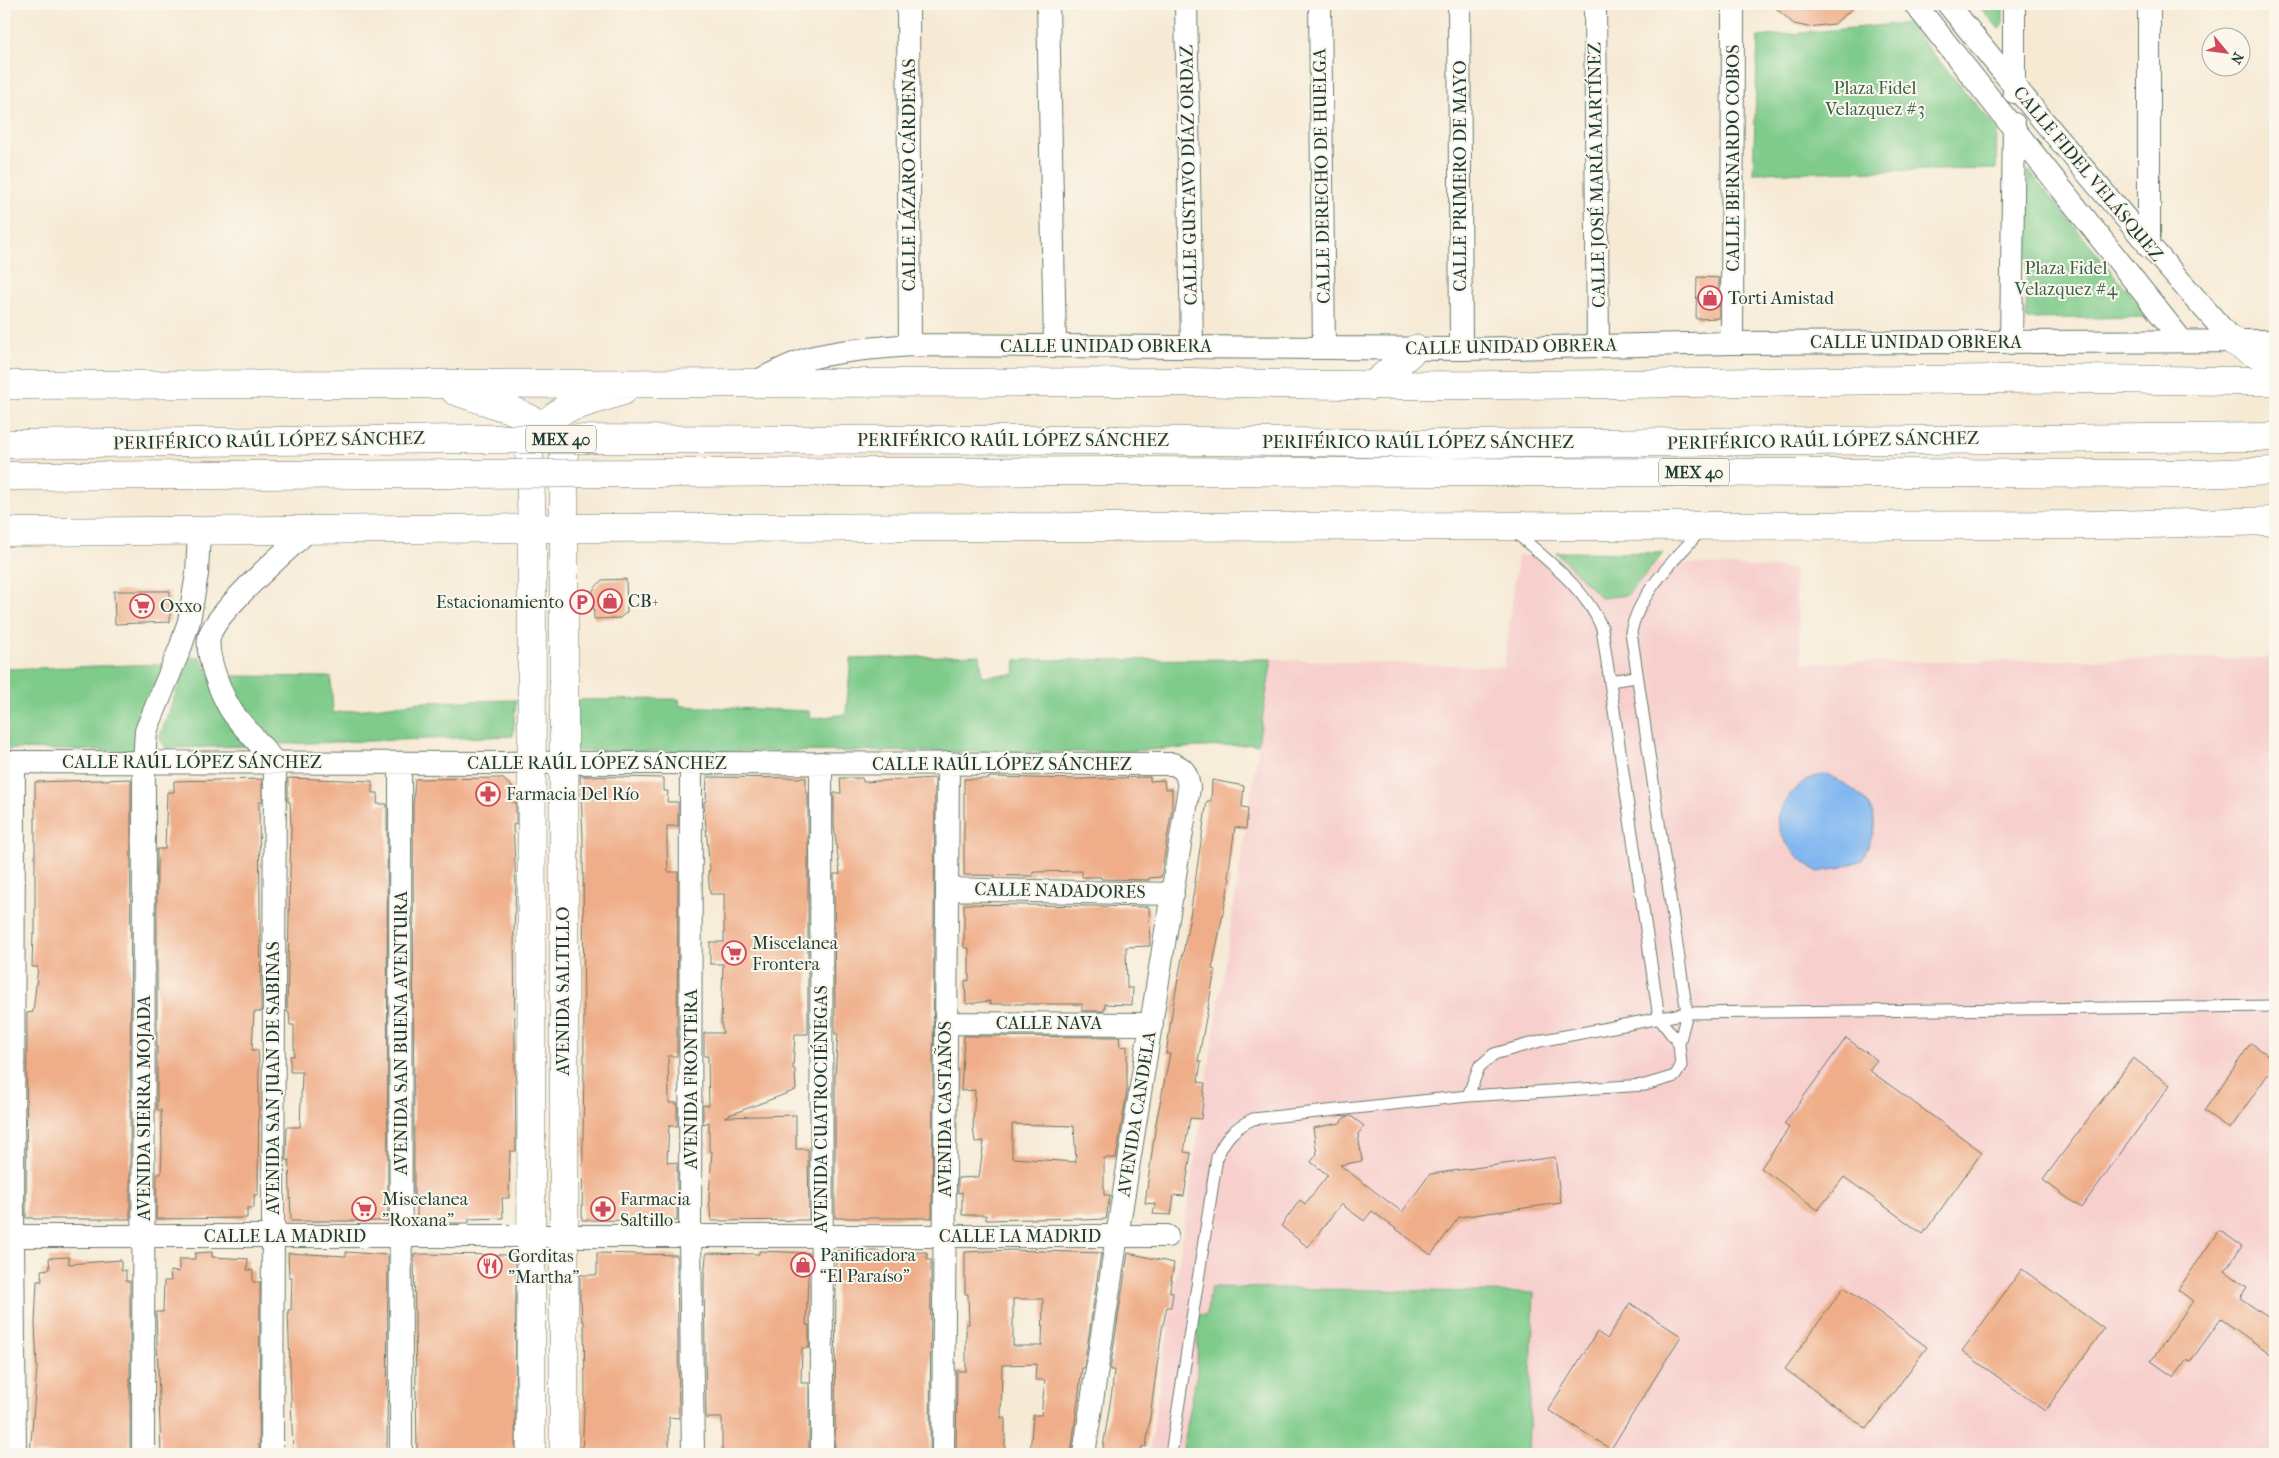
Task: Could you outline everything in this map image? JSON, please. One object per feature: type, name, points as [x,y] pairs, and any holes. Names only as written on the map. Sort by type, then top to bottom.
[{"type":"main road","points":[[2233,341],[2254,353],[2275,356]]},
{"type":"main road","points":[[1372,386],[1415,349]]},
{"type":"main road","points":[[4,385],[1192,382],[1372,386],[2000,379],[2275,381]]},
{"type":"main road","points":[[532,528],[529,446],[543,425],[563,410],[649,383]]},
{"type":"main road","points":[[432,384],[512,410],[553,430],[564,444],[565,528]]},
{"type":"main road","name":"PERIFÉRICO RAÚL LÓPEZ SÁNCHEZ","points":[[4,444],[458,439],[1118,440],[1444,444],[2275,437]]},
{"type":"main road","name":"PERIFÉRICO RAÚL LÓPEZ SÁNCHEZ","points":[[4,476],[1112,471],[2198,474],[2275,472]]},
{"type":"main road","points":[[2198,474],[2275,484]]},
{"type":"main road","points":[[4,532],[532,528],[2107,525],[2275,521]]},
{"type":"main road","name":"AVENIDA SALTILLO","points":[[531,1454],[532,528]]},
{"type":"main road","name":"AVENIDA SALTILLO","points":[[564,1454],[563,763],[565,528]]},
{"type":"street","name":"CALLE LÁZARO CÁRDENAS","points":[[908,4],[910,345]]},
{"type":"street","points":[[1048,4],[1055,345]]},
{"type":"street","name":"CALLE GUSTAVO DÍAZ ORDAZ","points":[[1186,4],[1192,347]]},
{"type":"street","name":"CALLE DERECHO DE HUELGA","points":[[1320,4],[1324,348]]},
{"type":"street","name":"CALLE PRIMERO DE MAYO","points":[[1459,4],[1461,349]]},
{"type":"street","name":"CALLE JOSÉ MARÍA MARTÍNEZ","points":[[1595,4],[1598,346]]},
{"type":"street","name":"CALLE BERNARDO COBOS","points":[[1732,343],[1733,4]]},
{"type":"street","name":"CALLE FIDEL VELÁSQUEZ","points":[[1916,4],[2182,340]]},
{"type":"street","name":"CALLE FIDEL VELÁSQUEZ","points":[[1948,4],[2014,87],[2149,247],[2233,341]]},
{"type":"street","points":[[2011,342],[2014,4]]},
{"type":"street","points":[[2149,4],[2149,247]]},
{"type":"street","name":"CALLE UNIDAD OBRERA","points":[[753,383],[780,369],[810,358],[846,351],[910,345],[1461,349],[1732,343],[2275,341]]},
{"type":"street","points":[[274,762],[264,748],[239,722],[229,706],[212,665],[209,638],[214,626],[237,599],[272,562],[309,530]]},
{"type":"street","name":"AVENIDA SIERRA MOJADA","points":[[143,1454],[144,762],[146,732],[181,646],[189,621],[197,574],[198,531]]},
{"type":"street","points":[[9,762],[8,1236],[16,1454]]},
{"type":"street","name":"CALLE RAÚL LÓPEZ SÁNCHEZ","points":[[9,762],[1174,764],[1187,774]]},
{"type":"street","name":"AVENIDA SAN JUAN DE SABINAS","points":[[272,1454],[274,762]]},
{"type":"street","name":"AVENIDA SAN BUENA AVENTURA","points":[[400,763],[401,1454]]},
{"type":"street","name":"AVENIDA FRONTERA","points":[[691,763],[690,1236],[693,1454]]},
{"type":"street","name":"AVENIDA CUATROCIÉNEGAS","points":[[821,763],[822,1454]]},
{"type":"street","name":"AVENIDA CASTAÑOS","points":[[943,1454],[948,763]]},
{"type":"street","name":"AVENIDA CANDELA","points":[[1084,1454],[1117,1236],[1173,894],[1189,788],[1187,774]]},
{"type":"street","name":"CALLE NADADORES","points":[[947,889],[1173,894]]},
{"type":"street","name":"CALLE NAVA","points":[[946,1023],[1152,1024]]},
{"type":"street","name":"CALLE LA MADRID","points":[[8,1236],[1167,1236]]},
{"type":"lane","points":[[1508,525],[1589,602],[1602,628],[1660,1018],[1679,1044]]},
{"type":"lane","points":[[1171,1454],[1217,1157],[1224,1141],[1231,1132],[1252,1119],[1468,1096],[1645,1086],[1675,1076],[1681,1066],[1679,1044],[1687,1013],[1636,677],[1631,632],[1636,615],[1662,575],[1705,526]]},
{"type":"lane","points":[[1610,680],[1636,677]]},
{"type":"lane","points":[[1468,1096],[1479,1067],[1494,1054],[1544,1040],[1687,1013],[2275,1006]]},
{"type":"shaded area","points":[[1518,555],[1793,569],[1802,663],[2275,658],[2275,1454],[1149,1454],[1272,659],[1504,667]]},
{"type":"green space","points":[[1977,4],[2003,4],[2003,22],[1999,29]]},
{"type":"green space","name":"Plaza Fidel Velazquez #3","points":[[1907,23],[1997,129],[1996,169],[1753,173],[1758,37]]},
{"type":"green space","name":"Plaza Fidel Velazquez #4","points":[[2028,170],[2149,317],[2026,319]]},
{"type":"green space","points":[[1556,552],[1664,553],[1627,595],[1601,598]]},
{"type":"green space","points":[[980,655],[982,676],[1015,674],[1016,660],[1272,659],[1258,744],[1110,752],[578,751],[570,745],[570,700],[679,699],[680,706],[809,711],[810,719],[846,714],[851,659]]},
{"type":"green space","points":[[200,657],[251,746],[166,748],[159,738],[189,658]]},
{"type":"green space","points":[[165,664],[135,751],[4,749],[4,669]]},
{"type":"green space","points":[[228,676],[331,677],[333,713],[421,702],[516,700],[513,736],[281,744],[263,731],[248,715],[237,697]]},
{"type":"green space","points":[[1211,1287],[1534,1293],[1528,1454],[1182,1454],[1197,1372],[1198,1315],[1206,1315]]},
{"type":"water","points":[[1827,774],[1856,792],[1868,804],[1874,819],[1874,829],[1862,860],[1840,868],[1818,872],[1800,858],[1789,846],[1781,833],[1779,819],[1783,805],[1797,787],[1808,779]]},
{"type":"building","points":[[1771,4],[1858,4],[1834,24],[1808,27],[1794,24]]},
{"type":"building","name":"Torti Amistad","points":[[1697,277],[1719,278],[1719,318],[1696,319]]},
{"type":"building","name":"CB+","points":[[626,579],[627,612],[620,618],[594,619],[593,590],[602,580]]},
{"type":"building","name":"Oxxo","points":[[114,591],[170,591],[170,622],[115,624]]},
{"type":"building","points":[[580,776],[664,778],[664,791],[668,791],[667,802],[678,802],[678,826],[667,826],[668,872],[678,872],[677,1056],[668,1056],[669,1103],[677,1103],[677,1126],[669,1126],[667,1162],[677,1163],[677,1221],[582,1220],[584,1059],[583,836]]},
{"type":"building","points":[[707,777],[806,778],[806,793],[808,793],[808,1034],[795,1034],[793,1069],[795,1069],[796,1090],[724,1117],[796,1115],[796,1149],[808,1149],[809,1220],[711,1221],[709,1197],[712,1151],[709,1151],[709,1122],[703,1124],[703,1105],[709,1106],[708,1056],[704,1056],[704,1033],[723,1033],[721,1023],[723,964],[710,964],[710,942],[724,942],[724,894],[710,894],[708,871],[710,871],[704,806]]},
{"type":"building","points":[[989,777],[1079,779],[1150,777],[1150,781],[1164,780],[1165,789],[1172,789],[1172,808],[1161,877],[1149,878],[1149,880],[1101,879],[1101,877],[1082,877],[1082,871],[1033,872],[1033,876],[964,875],[964,779],[989,779]]},
{"type":"building","points":[[288,778],[372,781],[372,793],[378,793],[377,804],[387,804],[388,1221],[291,1221],[289,1160],[286,1160],[287,1127],[300,1127],[302,1072],[290,1072],[290,1056],[294,1056],[294,1025],[290,1025],[289,1012],[287,1012],[291,825],[290,802],[288,802]]},
{"type":"building","points":[[502,778],[512,787],[512,802],[516,802],[516,824],[513,824],[516,885],[514,931],[516,1151],[510,1151],[509,1198],[502,1198],[503,1218],[469,1219],[469,1223],[417,1223],[417,1197],[414,1197],[413,805],[415,779]]},
{"type":"building","points":[[840,778],[862,778],[863,782],[935,778],[932,1218],[835,1218],[835,1075],[838,1034],[835,1034],[834,874],[840,874],[834,827],[834,793],[841,793]]},
{"type":"building","points":[[131,779],[130,1219],[26,1218],[27,1013],[33,1012],[38,967],[32,967],[33,934],[35,934],[35,782]]},
{"type":"building","points":[[262,779],[262,802],[259,802],[261,1012],[254,1012],[252,1050],[258,1050],[259,1066],[258,1195],[254,1195],[254,1208],[247,1208],[247,1218],[156,1219],[157,1174],[161,1174],[162,1149],[161,1110],[157,1110],[157,849],[165,849],[167,792],[174,792],[174,781]]},
{"type":"building","points":[[1212,780],[1244,786],[1242,807],[1248,808],[1246,829],[1235,827],[1228,877],[1230,878],[1212,969],[1215,970],[1198,1061],[1201,1061],[1198,1082],[1205,1083],[1201,1119],[1190,1118],[1184,1152],[1191,1153],[1184,1196],[1174,1195],[1171,1215],[1153,1214],[1155,1204],[1145,1203],[1156,1123],[1170,1054],[1166,1054],[1173,1006],[1190,916],[1207,801],[1211,801]]},
{"type":"building","points":[[964,904],[1149,907],[1150,946],[1126,947],[1127,988],[1133,988],[1132,1005],[1105,1004],[1104,1011],[1082,1011],[1082,1004],[990,1004],[990,1001],[966,1004],[965,980],[969,981],[969,948],[964,948]]},
{"type":"building","points":[[964,1036],[1119,1037],[1120,1047],[1127,1046],[1127,1091],[1116,1158],[1104,1158],[1104,1195],[1110,1195],[1106,1219],[986,1220],[986,1215],[962,1215],[962,1192],[958,1193],[958,1178],[979,1177],[984,1141],[975,1142],[973,1127],[975,1090],[961,1091]],"holes":[[[1012,1124],[1074,1126],[1076,1162],[1012,1158]]]},
{"type":"building","points":[[1846,1038],[1877,1060],[1869,1070],[1982,1152],[1923,1234],[1844,1177],[1818,1210],[1761,1168],[1789,1128],[1784,1124]]},
{"type":"building","points":[[2251,1043],[2275,1060],[2275,1064],[2230,1129],[2204,1111]]},
{"type":"building","points":[[2133,1058],[2170,1085],[2081,1208],[2043,1180]]},
{"type":"building","points":[[1351,1116],[1364,1126],[1358,1134],[1362,1161],[1340,1165],[1402,1212],[1430,1174],[1555,1157],[1561,1203],[1459,1217],[1431,1255],[1372,1211],[1364,1221],[1341,1204],[1308,1247],[1281,1226],[1300,1200],[1305,1204],[1328,1175],[1311,1162],[1317,1154],[1313,1128],[1340,1123],[1345,1117]]},
{"type":"building","points":[[2219,1230],[2242,1246],[2225,1271],[2247,1287],[2240,1298],[2275,1322],[2275,1357],[2221,1319],[2190,1362],[2186,1360],[2174,1377],[2151,1361],[2193,1301],[2178,1290]]},
{"type":"building","points":[[1011,1250],[1101,1253],[1084,1368],[1082,1368],[1071,1454],[1030,1454],[1033,1415],[1041,1415],[1045,1380],[1035,1380],[1036,1364],[1002,1365],[1001,1418],[1005,1418],[1005,1454],[956,1454],[957,1371],[966,1371],[966,1324],[969,1324],[968,1294],[965,1294],[965,1252]],"holes":[[[1013,1299],[1043,1299],[1042,1346],[1013,1346]]]},
{"type":"building","points":[[759,1251],[809,1253],[806,1325],[809,1325],[809,1348],[802,1348],[801,1383],[809,1383],[809,1454],[722,1454],[722,1418],[706,1418],[704,1280],[706,1256],[707,1253],[759,1254]]},
{"type":"building","points":[[836,1251],[879,1251],[879,1253],[927,1252],[927,1260],[931,1260],[930,1454],[835,1454]]},
{"type":"building","points":[[212,1252],[212,1257],[248,1259],[247,1270],[253,1270],[253,1282],[260,1282],[259,1454],[233,1454],[233,1452],[161,1454],[156,1312],[163,1312],[164,1281],[171,1281],[170,1271],[179,1272],[179,1259],[195,1259],[195,1253]]},
{"type":"building","points":[[346,1252],[388,1255],[387,1454],[293,1454],[288,1310],[291,1310],[292,1277],[289,1277],[288,1253],[346,1256]]},
{"type":"building","points":[[597,1253],[677,1255],[679,1418],[669,1417],[669,1449],[666,1449],[666,1454],[582,1454],[585,1390],[584,1321],[582,1321],[580,1301],[580,1275],[597,1275]]},
{"type":"building","points":[[1128,1253],[1174,1263],[1170,1288],[1170,1292],[1173,1293],[1171,1307],[1167,1307],[1162,1329],[1146,1447],[1142,1446],[1141,1454],[1102,1454],[1114,1370],[1110,1370]]},
{"type":"building","points":[[414,1254],[516,1255],[515,1454],[436,1454],[437,1450],[417,1450]]},
{"type":"building","points":[[69,1257],[69,1264],[121,1260],[121,1271],[126,1270],[126,1281],[130,1281],[130,1454],[30,1454],[37,1368],[35,1323],[37,1281],[42,1281],[41,1270],[50,1269],[49,1258]]},
{"type":"building","points":[[2022,1269],[2104,1329],[2045,1411],[1962,1351]]},
{"type":"building","points":[[1844,1287],[1927,1347],[1867,1429],[1785,1369]]},
{"type":"building","points":[[1630,1303],[1681,1336],[1611,1449],[1548,1410],[1597,1332],[1607,1339]]},
{"type":"place","name":"Torti Amistad","points":[[1710,298]]},
{"type":"place","name":"CB+","points":[[610,601]]},
{"type":"place","name":"Estacionamiento","points":[[582,602]]},
{"type":"place","name":"Oxxo","points":[[142,606]]},
{"type":"place","name":"Farmacia Del Río","points":[[488,794]]},
{"type":"place","name":"Miscelanea Frontera","points":[[734,953]]},
{"type":"place","name":"Miscelanea \"Roxana\"","points":[[364,1209]]},
{"type":"place","name":"Farmacia Saltillo","points":[[603,1209]]},
{"type":"place","name":"Panificadora “El Paraíso”","points":[[803,1265]]},
{"type":"place","name":"Gorditas \"Martha\"","points":[[490,1266]]}]
